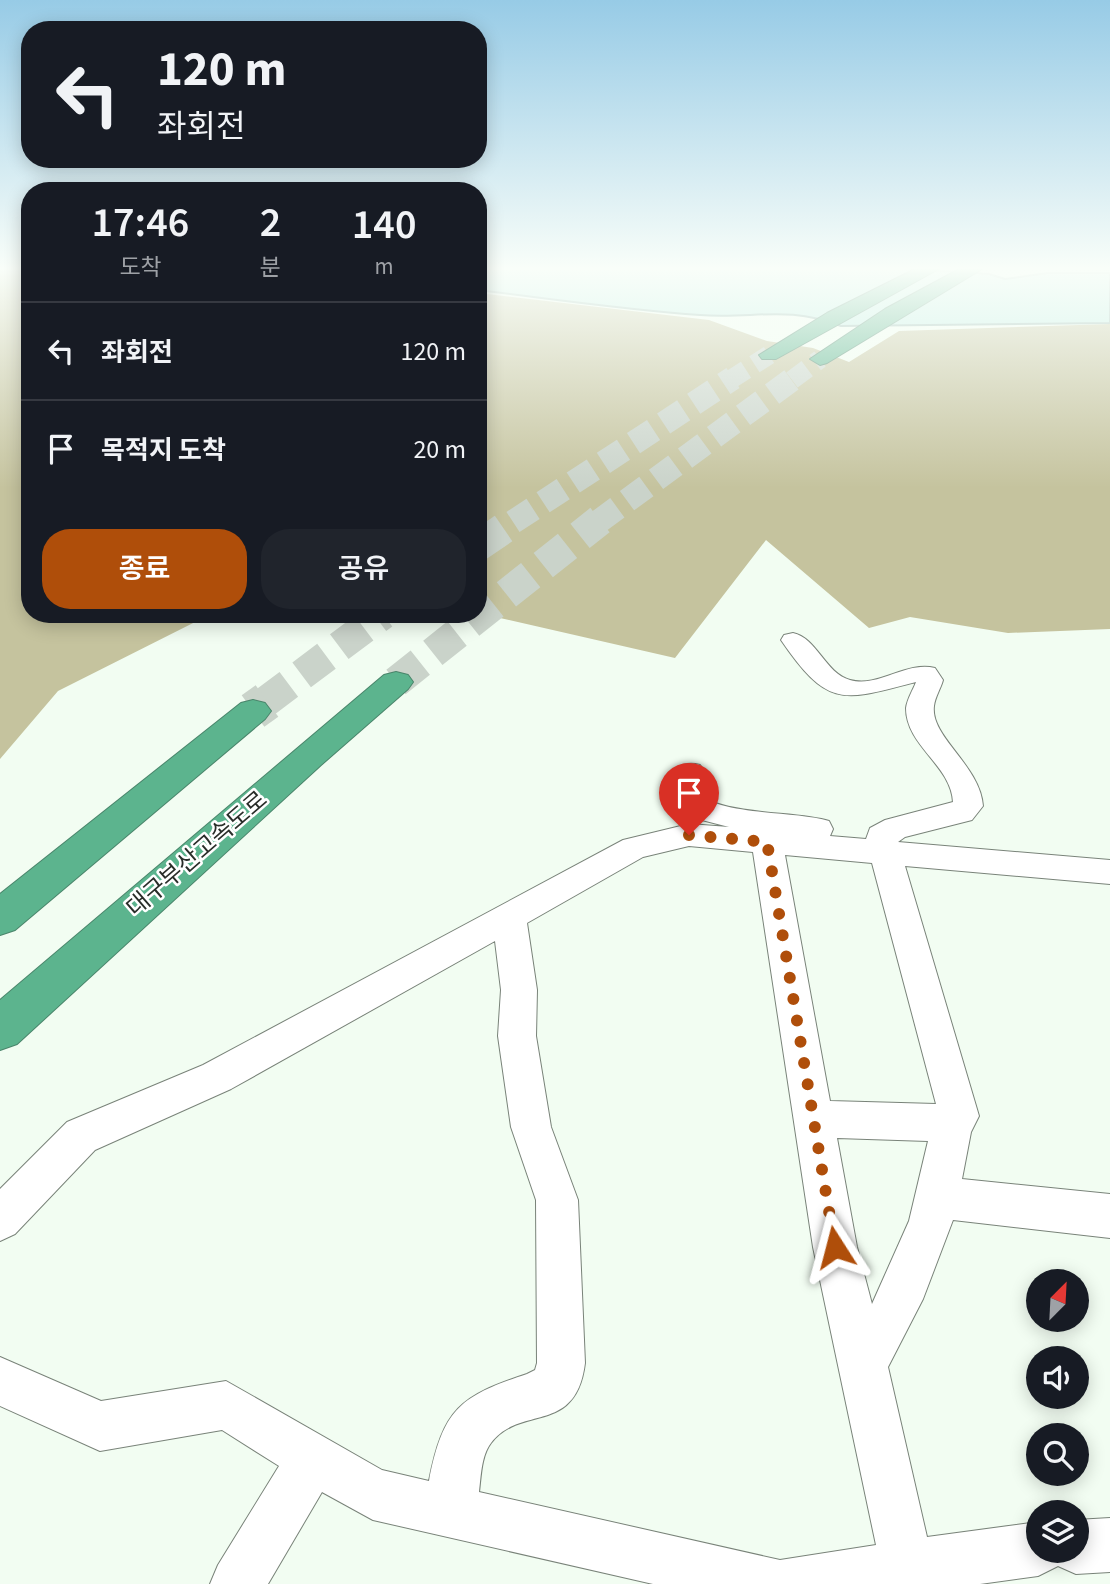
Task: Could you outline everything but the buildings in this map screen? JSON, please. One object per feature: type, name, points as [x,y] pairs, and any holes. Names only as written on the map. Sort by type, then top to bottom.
[{"type":"highway","points":[[769,355],[793,340]]},
{"type":"highway","points":[[820,359],[850,340]]},
{"type":"highway","name":"대구부산고속도로","points":[[0,1029],[308,756],[396,682]]},
{"type":"highway","points":[[0,918],[253,711]]},
{"type":"street","points":[[793,640],[831,682],[843,689],[866,689],[914,672],[926,674],[930,680],[921,700],[923,723],[948,756],[969,795],[968,806],[948,816],[896,828],[884,845]]},
{"type":"street","points":[[690,772],[676,786],[677,795],[685,803],[737,816],[884,845],[1110,873]]},
{"type":"street","points":[[0,1219],[81,1136],[217,1077],[634,848],[689,835],[767,842],[884,845]]},
{"type":"street","points":[[767,842],[835,1247],[907,1566]]},
{"type":"street","points":[[863,1364],[897,1307],[922,1252],[938,1197],[952,1123],[959,1116],[884,845]]},
{"type":"street","points":[[450,1511],[465,1441],[474,1424],[489,1412],[549,1389],[559,1379],[560,1371],[557,1200],[531,1127],[517,1037],[519,990],[509,916]]},
{"type":"street","points":[[813,1119],[952,1123]]},
{"type":"street","points":[[938,1197],[1110,1216]]},
{"type":"street","points":[[0,1381],[100,1426],[226,1405],[373,1494],[772,1584]]},
{"type":"street","points":[[237,1584],[313,1458]]},
{"type":"street","points":[[1089,1546],[1110,1545]]},
{"type":"street","points":[[787,1584],[1026,1551]]},
{"type":"shaded area","points":[[0,340],[21,340],[21,623],[193,623],[58,691],[0,759]]},
{"type":"shaded area","points":[[487,340],[764,340],[813,348],[849,362],[885,340],[1110,340],[1110,629],[1008,633],[910,617],[869,628],[766,540],[675,658],[487,615]]},
{"type":"tunnel","points":[[730,380],[769,355]]},
{"type":"tunnel","points":[[792,380],[820,359]]},
{"type":"tunnel","points":[[515,521],[733,378]]},
{"type":"tunnel","points":[[598,522],[794,378]]},
{"type":"tunnel","points":[[487,610],[600,520]]},
{"type":"tunnel","points":[[487,540],[515,521]]},
{"type":"tunnel","points":[[264,703],[371,623]]},
{"type":"tunnel","points":[[396,682],[470,623]]},
{"type":"tunnel","points":[[253,711],[267,701]]},
{"type":"route","points":[[689,835],[767,842],[776,909],[835,1247]]}]
